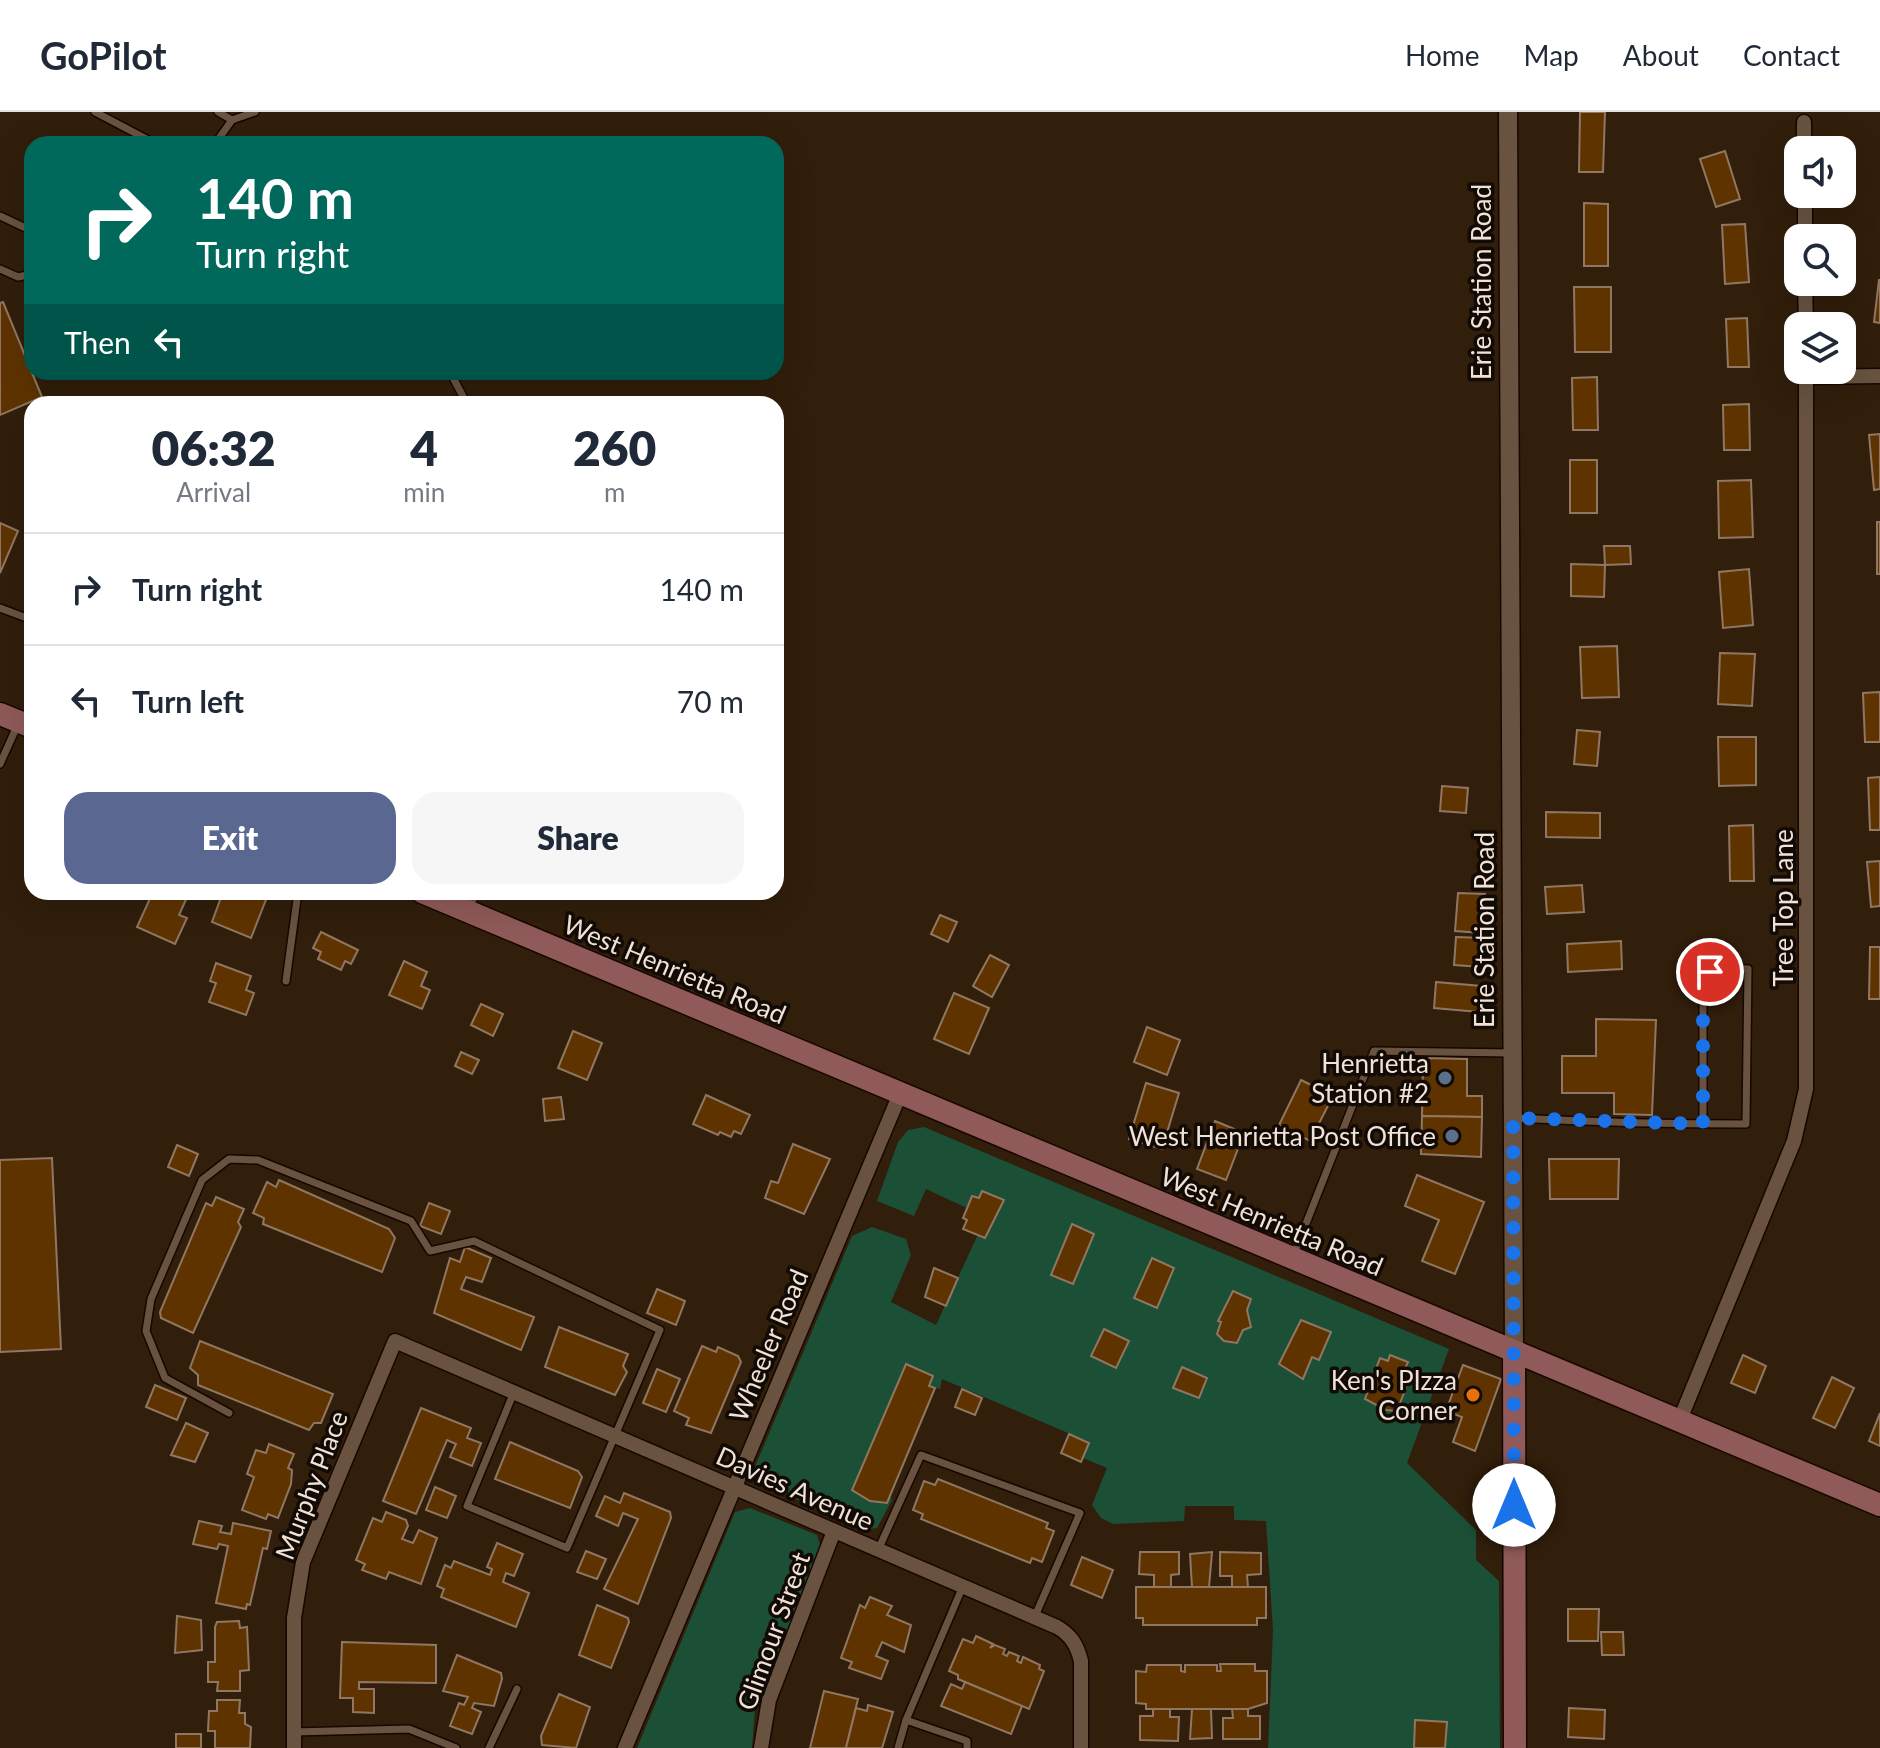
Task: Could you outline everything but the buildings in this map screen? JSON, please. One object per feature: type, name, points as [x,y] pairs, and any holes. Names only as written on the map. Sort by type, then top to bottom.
[{"type":"main road","name":"West Henrietta Road","points":[[472,902],[900,1094],[1880,1505]]},
{"type":"main road","name":"Erie Station Road","points":[[1514,1354],[1515,1748]]},
{"type":"street","name":"Erie Station Road","points":[[1508,112],[1514,1354]]},
{"type":"street","points":[[1804,122],[1804,136]]},
{"type":"street","points":[[1856,375],[1880,376]]},
{"type":"street","name":"Tree Top Lane","points":[[1679,1422],[1794,1141],[1806,1089],[1806,384]]},
{"type":"street","name":"Wheeler Road","points":[[625,1748],[900,1094]]},
{"type":"street","name":"Davies Avenue","points":[[395,1341],[1035,1616],[1067,1633],[1077,1647],[1081,1661],[1081,1748]]},
{"type":"street","name":"Murphy Place","points":[[294,1748],[294,1618],[303,1562],[395,1341]]},
{"type":"street","name":"Glimour Street","points":[[761,1748],[769,1700],[834,1531]]},
{"type":"lane","points":[[95,112],[141,136]]},
{"type":"lane","points":[[218,112],[232,120]]},
{"type":"lane","points":[[221,136],[232,120],[255,112]]},
{"type":"lane","points":[[0,216],[24,227]]},
{"type":"lane","points":[[0,269],[18,277],[24,276]]},
{"type":"lane","points":[[0,608],[24,617]]},
{"type":"lane","points":[[0,764],[17,721]]},
{"type":"lane","points":[[286,981],[297,900]]},
{"type":"lane","points":[[1513,1118],[1703,1124],[1746,1124],[1748,969],[1722,967],[1710,972],[1703,987],[1703,1124]]},
{"type":"lane","points":[[1292,1260],[1374,1051],[1513,1053]]},
{"type":"lane","points":[[229,1413],[165,1378],[146,1331],[151,1299],[202,1180],[229,1159],[258,1160],[411,1221],[430,1251],[474,1241],[660,1330],[567,1548],[467,1506],[514,1392]]},
{"type":"lane","points":[[878,1550],[921,1455],[1080,1513],[1035,1616]]},
{"type":"lane","points":[[898,1748],[906,1720],[963,1586]]},
{"type":"lane","points":[[489,1748],[517,1689]]},
{"type":"lane","points":[[906,1720],[967,1741],[967,1748]]},
{"type":"lane","points":[[294,1732],[409,1729],[456,1748]]},
{"type":"green space","points":[[924,1127],[1449,1349],[1407,1463],[1476,1530],[1476,1560],[1499,1581],[1500,1748],[1268,1748],[1273,1631],[1266,1521],[1234,1520],[1234,1506],[1185,1506],[1184,1521],[1113,1524],[1101,1518],[1092,1505],[1107,1468],[1083,1458],[1089,1442],[942,1379],[940,1389],[929,1386],[906,1364],[852,1490],[870,1501],[886,1503],[890,1496],[892,1500],[877,1528],[870,1529],[756,1483],[754,1469],[852,1236],[872,1227],[906,1239],[911,1255],[891,1302],[936,1325],[986,1217],[926,1189],[914,1216],[877,1201],[898,1142],[908,1130]]},
{"type":"green space","points":[[750,1508],[817,1535],[822,1551],[755,1710],[752,1748],[637,1748],[735,1512]]},
{"type":"place","name":"Henrietta Station #2","points":[[1445,1078]]},
{"type":"place","name":"West Henrietta Post Office","points":[[1452,1136]]},
{"type":"place","name":"Ken's PIzza Corner","points":[[1473,1395]]},
{"type":"route","points":[[1514,1505],[1513,1118],[1703,1124],[1703,987],[1710,972]]}]
